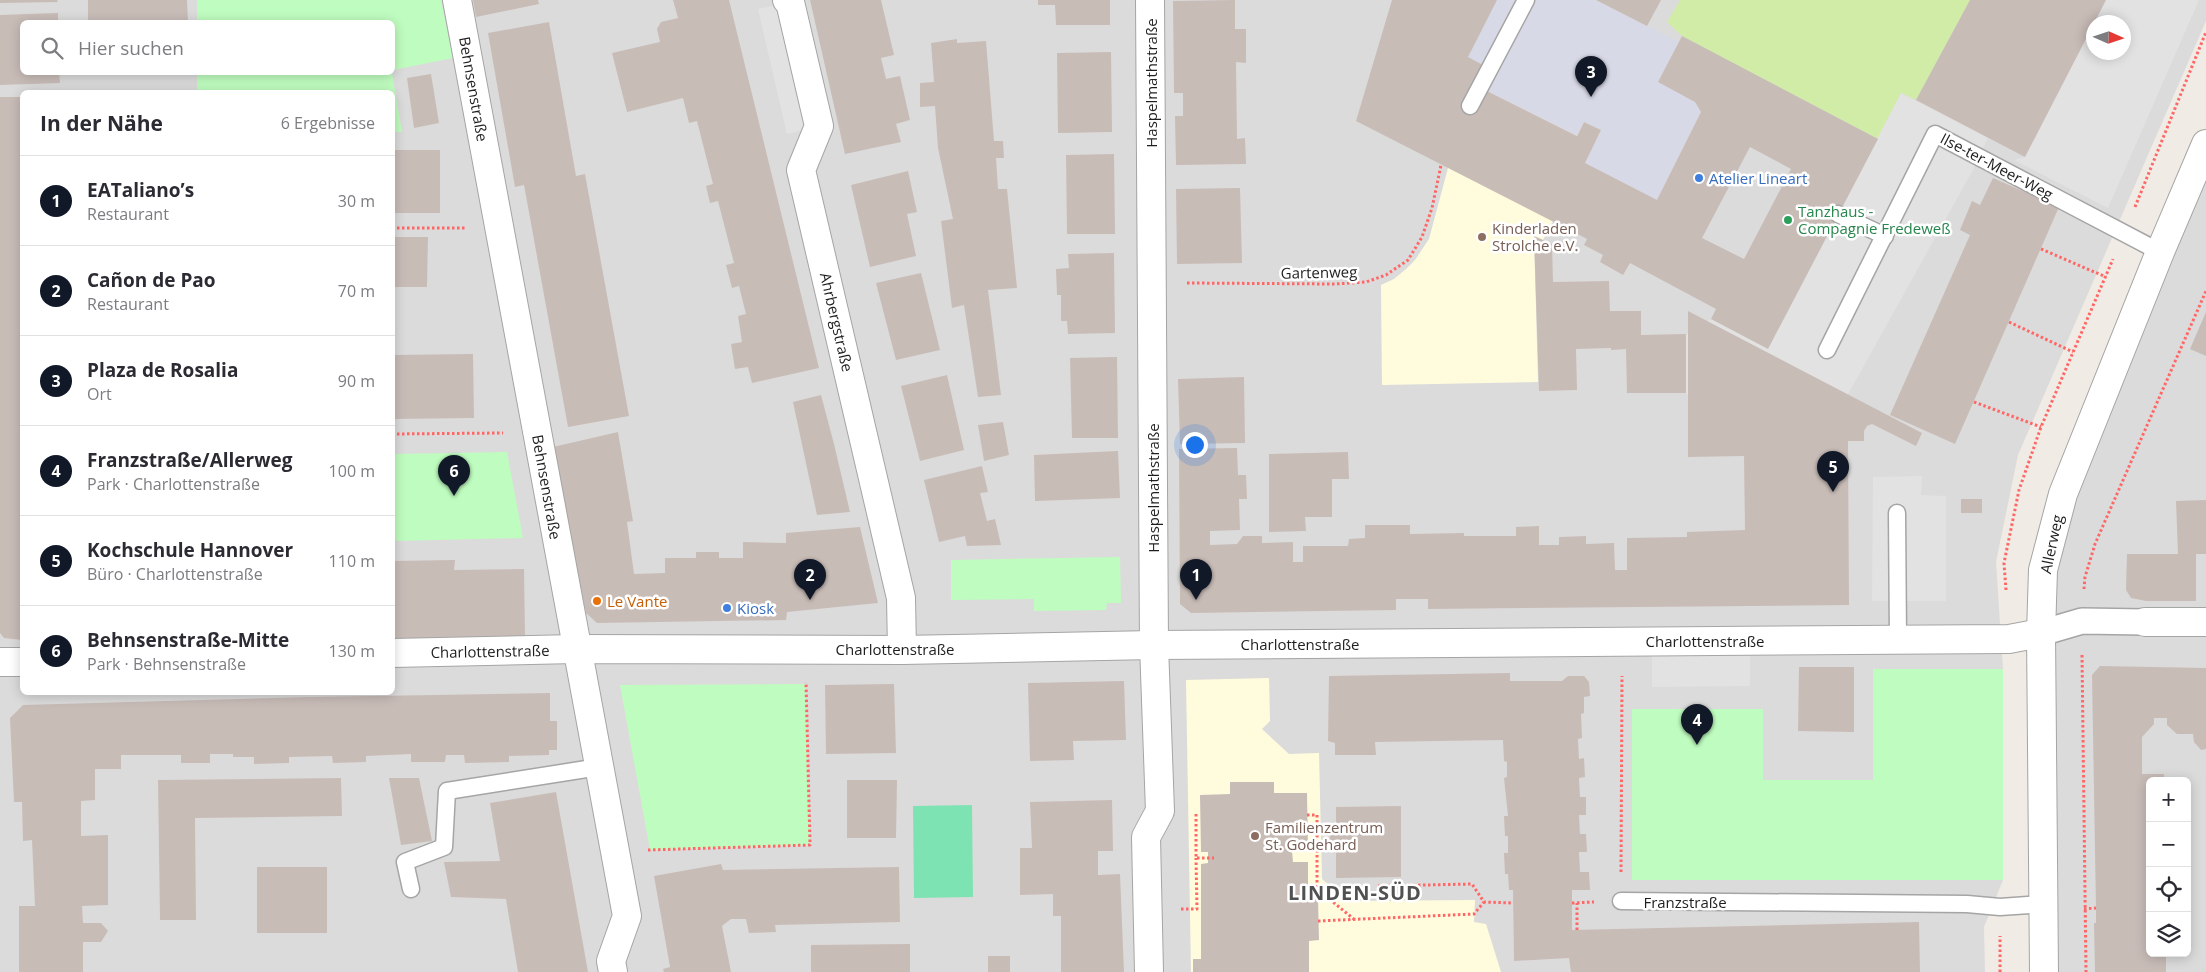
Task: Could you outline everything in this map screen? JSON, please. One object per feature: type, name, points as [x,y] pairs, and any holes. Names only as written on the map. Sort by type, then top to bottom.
[{"type":"street","name":"Behnsenstraße","points":[[457,0],[627,916],[611,961],[613,972]]},
{"type":"street","name":"Ahrbergstraße","points":[[787,0],[790,2],[819,126],[801,170],[901,598],[902,650]]},
{"type":"street","name":"Haspelmathstraße","points":[[1149,972],[1146,838],[1160,812],[1154,645],[1150,0]]},
{"type":"street","name":"Allerweg","points":[[2044,972],[2041,633],[2043,570],[2058,509],[2160,252],[2206,144]]},
{"type":"street","name":"Charlottenstraße","points":[[395,653],[576,649],[902,650],[1154,645],[2009,639],[2041,633],[2082,621],[2206,622]]},
{"type":"street","points":[[0,662],[20,662]]},
{"type":"lane","points":[[1470,106],[1526,0]]},
{"type":"lane","name":"Ilse-ter-Meer-Weg","points":[[1827,350],[1935,134],[2160,252]]},
{"type":"lane","points":[[1838,214],[1885,236]]},
{"type":"lane","points":[[1897,514],[1898,640]]},
{"type":"lane","points":[[410,889],[405,862],[444,848],[446,791],[599,767]]},
{"type":"lane","name":"Franzstraße","points":[[1621,901],[1967,904],[2000,907],[2043,904]]},
{"type":"path","name":"Gartenweg","points":[[1152,282],[1246,285],[1335,284],[1366,282],[1386,275],[1408,260],[1422,236],[1432,208],[1442,165]]},
{"type":"path","points":[[395,228],[499,228]]},
{"type":"path","points":[[2041,249],[2106,277]]},
{"type":"path","points":[[2009,322],[2073,352]]},
{"type":"path","points":[[1974,402],[2041,427]]},
{"type":"path","points":[[395,434],[537,433]]},
{"type":"path","points":[[1621,901],[1623,642]]},
{"type":"path","points":[[615,851],[810,845],[805,649]]},
{"type":"path","points":[[1307,815],[1317,815],[1318,889],[1356,920]]},
{"type":"path","points":[[1196,820],[1197,908]]},
{"type":"path","points":[[1196,858],[1214,858]]},
{"type":"path","points":[[1378,886],[1472,884],[1484,902]]},
{"type":"path","points":[[1318,921],[1474,914],[1484,902]]},
{"type":"path","points":[[1484,902],[1513,903]]},
{"type":"path","points":[[1577,930],[1578,902]]},
{"type":"path","points":[[2084,909],[2096,908]]},
{"type":"shaded area","points":[[0,0],[2206,0],[2206,21],[2018,455],[1996,562],[2003,669],[2003,880],[1984,927],[1985,972],[0,972]]},
{"type":"shaded area","points":[[1497,0],[1596,0],[1679,42],[1659,82],[1695,102],[1701,112],[1657,200],[1585,163],[1601,130],[1584,122],[1577,136],[1487,91],[1478,109],[1470,106],[1468,57]]},
{"type":"shaded area","points":[[2106,0],[2199,0],[2108,208],[2014,160],[2025,157],[2086,39],[2086,60],[2131,60],[2131,15],[2098,15]]},
{"type":"shaded area","points":[[790,2],[819,126],[787,134],[758,9]]},
{"type":"shaded area","name":"Kinderladen Strolche e.V.","points":[[1487,91],[1577,135],[1584,122],[1601,130],[1543,240],[1534,236],[1538,382],[1382,385],[1381,285],[1394,279],[1406,269],[1415,260],[1429,239],[1448,168]]},
{"type":"shaded area","points":[[1901,93],[1988,138],[1974,168],[1847,396],[1689,398],[1686,393],[1686,335],[1711,319],[1768,348]]},
{"type":"shaded area","points":[[2206,145],[2206,972],[2044,972],[2043,570]]},
{"type":"shaded area","points":[[1922,476],[1921,495],[1946,496],[1946,601],[1872,601],[1873,477]]},
{"type":"shaded area","points":[[1652,641],[1750,641],[1750,686],[1652,687]]},
{"type":"shaded area","name":"Familienzentrum St. Godehard","points":[[1269,678],[1270,721],[1262,729],[1289,754],[1319,753],[1322,879],[1347,901],[1475,900],[1474,922],[1486,924],[1501,972],[1191,972],[1186,680]]},
{"type":"green space","points":[[197,0],[441,0],[453,58],[395,70],[395,20],[197,20]]},
{"type":"green space","points":[[1680,0],[1970,0],[1916,100],[1901,93],[1878,139],[1682,36],[1667,22]]},
{"type":"green space","points":[[197,75],[392,75],[395,90],[197,90]]},
{"type":"green space","points":[[395,91],[402,132],[395,132]]},
{"type":"green space","points":[[507,452],[523,538],[395,541],[395,454]]},
{"type":"green space","points":[[1120,557],[1121,603],[1107,603],[1106,610],[1034,611],[1034,599],[951,600],[951,560]]},
{"type":"green space","points":[[1873,669],[2003,669],[2003,880],[1632,880],[1632,709],[1763,709],[1763,780],[1873,780]]},
{"type":"green space","points":[[806,684],[810,845],[650,850],[620,685]]},
{"type":"green space","points":[[972,805],[973,897],[914,898],[913,806]]},
{"type":"building","points":[[0,0],[57,0],[58,2],[0,3]]},
{"type":"building","points":[[88,0],[187,0],[188,20],[88,20]]},
{"type":"building","points":[[473,0],[538,0],[539,4],[476,17]]},
{"type":"building","points":[[673,0],[729,0],[819,368],[752,383],[748,367],[735,369],[731,344],[742,342],[738,316],[746,314],[739,286],[732,288],[726,265],[734,263],[718,201],[710,203],[706,186],[713,184],[697,121],[689,123],[683,98],[627,112],[612,53],[660,42],[657,29],[661,22],[678,18]]},
{"type":"building","points":[[810,0],[881,0],[894,55],[881,58],[886,79],[900,76],[910,120],[896,124],[901,142],[845,154]]},
{"type":"building","points":[[1038,0],[1110,0],[1110,25],[1056,25],[1055,5],[1038,5]]},
{"type":"building","points":[[1235,0],[1235,29],[1246,29],[1246,63],[1236,62],[1237,139],[1245,138],[1246,164],[1176,165],[1175,116],[1183,116],[1183,93],[1174,93],[1173,1]]},
{"type":"building","points":[[1392,0],[1497,0],[1468,57],[1483,65],[1470,106],[1478,109],[1487,91],[1577,136],[1584,122],[1601,130],[1585,163],[1657,200],[1701,112],[1695,102],[1658,82],[1682,36],[1878,139],[1768,349],[1711,319],[1716,309],[1630,263],[1623,275],[1600,262],[1603,255],[1584,245],[1587,239],[1356,121]],"holes":[[[1750,147],[1791,169],[1744,259],[1702,238]]]},
{"type":"building","points":[[1596,0],[1661,0],[1647,26]]},
{"type":"building","points":[[1970,0],[2106,0],[2098,15],[2086,15],[2086,39],[2025,157],[1916,100]]},
{"type":"building","points":[[58,13],[58,20],[20,20],[20,75],[59,75],[60,83],[0,85],[0,15]]},
{"type":"building","points":[[549,22],[576,176],[585,174],[629,416],[568,427],[524,185],[515,187],[488,33]]},
{"type":"building","points":[[957,39],[957,43],[986,41],[994,141],[1003,141],[1004,158],[996,158],[998,189],[1007,189],[1017,288],[988,290],[1001,395],[978,397],[964,305],[952,308],[941,221],[953,219],[938,148],[935,106],[920,107],[920,83],[934,82],[931,43]]},
{"type":"building","points":[[1111,52],[1112,132],[1058,133],[1057,53]]},
{"type":"building","points":[[431,74],[439,123],[414,128],[407,78]]},
{"type":"building","points":[[0,97],[20,97],[20,640],[4,638],[0,633]]},
{"type":"building","points":[[395,150],[440,150],[440,213],[395,213]]},
{"type":"building","points":[[1114,154],[1115,234],[1067,234],[1066,155]]},
{"type":"building","points":[[908,171],[917,212],[907,214],[916,256],[870,267],[851,185]]},
{"type":"building","points":[[1993,178],[2059,207],[1955,444],[1890,415],[1970,235],[1960,230],[1972,201],[1980,205]]},
{"type":"building","points":[[1240,188],[1242,263],[1177,264],[1176,189]]},
{"type":"building","points":[[1534,236],[1552,244],[1553,282],[1609,281],[1610,311],[1641,311],[1641,335],[1686,334],[1686,393],[1627,393],[1626,349],[1611,350],[1611,348],[1576,349],[1577,390],[1539,391]]},
{"type":"building","points":[[395,237],[428,237],[427,287],[395,287]]},
{"type":"building","points":[[1114,253],[1115,333],[1068,334],[1067,321],[1061,321],[1061,295],[1057,295],[1056,269],[1069,268],[1068,254]]},
{"type":"building","points":[[921,273],[940,350],[896,360],[876,283]]},
{"type":"building","points":[[1688,311],[1922,433],[1916,446],[1872,424],[1867,426],[1864,431],[1864,441],[1848,441],[1849,605],[1428,609],[1428,599],[1396,599],[1396,610],[1191,613],[1180,604],[1179,449],[1237,448],[1238,475],[1246,475],[1247,499],[1239,499],[1240,530],[1210,531],[1210,545],[1237,544],[1243,536],[1262,536],[1262,543],[1293,542],[1293,562],[1303,562],[1303,546],[1348,546],[1349,539],[1365,538],[1365,525],[1410,525],[1410,534],[1464,533],[1464,536],[1516,536],[1516,527],[1539,526],[1539,545],[1559,545],[1559,537],[1586,536],[1586,544],[1614,543],[1615,570],[1627,570],[1627,538],[1687,537],[1687,532],[1745,530],[1744,456],[1688,457]]},
{"type":"building","points":[[2206,312],[2206,356],[2190,349]]},
{"type":"building","points":[[473,354],[474,418],[395,419],[395,355]]},
{"type":"building","points":[[1117,357],[1118,438],[1072,438],[1070,358]]},
{"type":"building","points":[[947,375],[964,450],[920,461],[901,386]]},
{"type":"building","points":[[1244,377],[1245,443],[1180,444],[1178,379]]},
{"type":"building","points":[[821,395],[850,512],[817,515],[793,402]]},
{"type":"building","points":[[1003,422],[1009,455],[984,461],[978,425]]},
{"type":"building","points":[[618,432],[633,521],[627,522],[634,574],[665,573],[665,558],[696,558],[696,552],[719,552],[719,558],[743,558],[743,542],[786,543],[786,533],[860,527],[878,603],[787,612],[786,620],[597,623],[586,613],[553,447]]},
{"type":"building","points":[[1118,451],[1120,498],[1035,501],[1034,455]]},
{"type":"building","points":[[1348,452],[1349,479],[1332,479],[1332,517],[1305,517],[1306,531],[1269,532],[1269,454]]},
{"type":"building","points":[[982,466],[988,492],[980,493],[987,521],[995,519],[1001,545],[967,546],[965,536],[939,542],[924,480]]},
{"type":"building","points":[[1961,499],[1982,499],[1982,513],[1961,513]]},
{"type":"building","points":[[2206,500],[2206,554],[2196,554],[2196,601],[2146,601],[2131,598],[2126,590],[2127,554],[2178,554],[2176,501]]},
{"type":"building","points":[[455,560],[454,570],[524,569],[525,637],[395,639],[395,561]]},
{"type":"building","points":[[2100,666],[2206,668],[2206,749],[2201,750],[2194,742],[2193,734],[2177,734],[2167,725],[2167,718],[2154,718],[2154,724],[2142,737],[2142,774],[2164,774],[2164,777],[2146,777],[2146,957],[2166,957],[2166,972],[2095,972],[2094,923],[2096,923],[2096,908],[2092,675]]},
{"type":"building","points":[[1799,667],[1854,667],[1854,732],[1798,731]]},
{"type":"building","points":[[1510,673],[1510,681],[1562,681],[1568,676],[1584,676],[1589,682],[1590,696],[1584,697],[1584,713],[1581,714],[1582,738],[1578,739],[1579,759],[1584,758],[1585,777],[1579,778],[1580,797],[1586,797],[1586,815],[1579,815],[1580,834],[1586,834],[1587,852],[1579,852],[1580,872],[1589,872],[1590,890],[1572,890],[1572,930],[1919,922],[1920,972],[1571,972],[1569,958],[1514,961],[1513,890],[1509,890],[1508,874],[1505,874],[1504,853],[1508,853],[1508,836],[1505,836],[1504,816],[1508,816],[1504,778],[1507,777],[1507,762],[1504,761],[1503,740],[1375,742],[1376,755],[1335,755],[1335,743],[1328,741],[1329,676]]},
{"type":"building","points":[[1124,681],[1126,740],[1073,741],[1074,760],[1030,761],[1028,683]]},
{"type":"building","points":[[894,684],[896,753],[826,754],[825,685]]},
{"type":"building","points":[[550,693],[550,721],[557,721],[557,750],[549,750],[549,755],[509,756],[509,762],[465,763],[464,755],[446,755],[445,762],[411,762],[411,754],[366,756],[366,762],[333,763],[332,756],[289,757],[289,763],[254,764],[254,757],[233,757],[233,754],[210,754],[210,763],[181,763],[181,755],[121,755],[121,769],[95,769],[95,800],[81,801],[81,836],[108,835],[108,905],[82,906],[83,923],[101,923],[108,931],[101,942],[83,942],[83,972],[19,972],[19,906],[35,906],[32,840],[23,841],[22,802],[14,802],[10,718],[23,705]]},
{"type":"building","points":[[341,778],[342,816],[195,818],[196,920],[160,920],[158,780]]},
{"type":"building","points":[[389,778],[419,778],[432,841],[401,845]]},
{"type":"building","points":[[847,780],[897,780],[896,838],[847,838]]},
{"type":"building","points":[[1230,782],[1274,782],[1274,793],[1307,793],[1308,851],[1292,851],[1293,862],[1308,862],[1308,897],[1318,897],[1319,940],[1309,941],[1309,972],[1193,972],[1193,959],[1201,959],[1201,864],[1208,863],[1208,852],[1201,852],[1200,795],[1230,794]]},
{"type":"building","points":[[556,792],[588,972],[518,972],[506,899],[451,897],[444,862],[500,861],[490,803]]},
{"type":"building","points":[[1112,800],[1113,851],[1098,851],[1098,875],[1120,874],[1124,972],[1061,972],[1061,916],[1053,916],[1053,894],[1020,895],[1020,848],[1032,848],[1030,802]]},
{"type":"building","points":[[1401,806],[1401,877],[1336,878],[1336,852],[1330,852],[1330,828],[1336,828],[1336,807]]},
{"type":"building","points":[[721,864],[723,870],[899,867],[900,922],[775,925],[776,932],[749,933],[746,919],[731,919],[722,926],[731,972],[664,972],[663,969],[670,967],[654,876]]},
{"type":"building","points":[[257,867],[327,867],[327,933],[257,933]]},
{"type":"building","points":[[910,944],[910,972],[811,972],[811,945]]},
{"type":"building","points":[[988,956],[1010,956],[1010,972],[988,972]]},
{"type":"place","name":"Plaza de Rosalia","points":[[1591,97]]},
{"type":"place","name":"Atelier Lineart","points":[[1699,178]]},
{"type":"place","name":"Tanzhaus - Compagnie Fredeweß","points":[[1788,220]]},
{"type":"place","name":"Kinderladen Strolche e.V.","points":[[1482,237]]},
{"type":"place","name":"Kochschule Hannover","points":[[1833,492]]},
{"type":"place","name":"Behnsenstraße-Mitte","points":[[454,496]]},
{"type":"place","name":"Cañon de Pao","points":[[810,600]]},
{"type":"place","name":"EATaliano’s","points":[[1196,600]]},
{"type":"place","name":"Le Vante","points":[[597,601]]},
{"type":"place","name":"Kiosk","points":[[727,608]]},
{"type":"place","name":"Franzstraße/Allerweg","points":[[1697,745]]},
{"type":"place","name":"Familienzentrum St. Godehard","points":[[1255,836]]},
{"type":"district","name":"LINDEN-SÜD","points":[[1355,892]]}]
